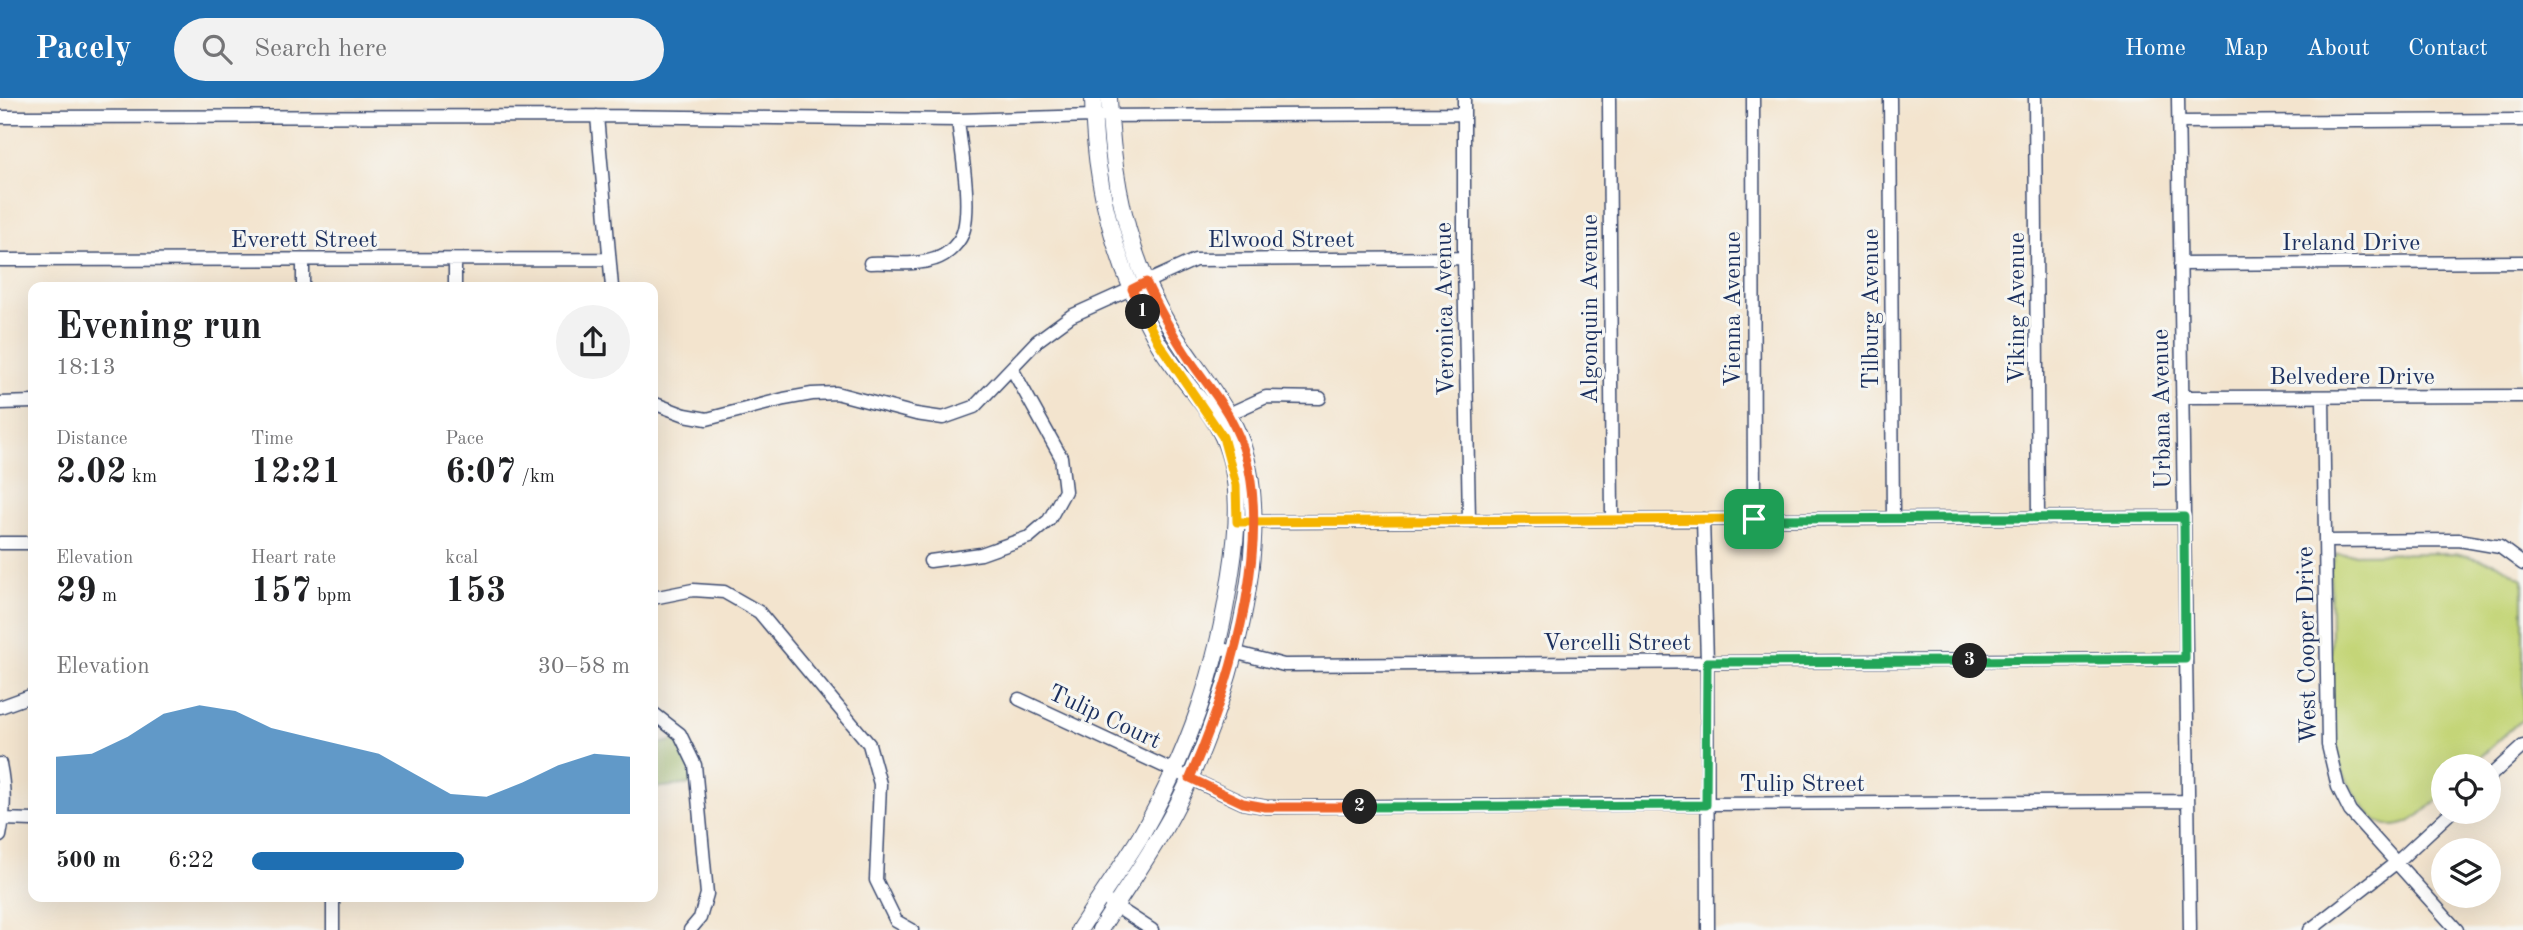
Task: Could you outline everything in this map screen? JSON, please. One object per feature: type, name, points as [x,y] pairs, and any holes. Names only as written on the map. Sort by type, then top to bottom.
[{"type":"street","points":[[1093,98],[1102,116]]},
{"type":"street","points":[[1079,930],[1139,838],[1174,771],[1197,718],[1226,650],[1247,588],[1254,521],[1253,490],[1242,442],[1158,342],[1139,286],[1104,207],[1097,164],[1102,116],[1109,98]]},
{"type":"street","name":"Veronica Avenue","points":[[1464,98],[1469,520]]},
{"type":"street","name":"Algonquin Avenue","points":[[1609,98],[1612,520]]},
{"type":"street","name":"Vienna Avenue","points":[[1753,98],[1754,519]]},
{"type":"street","name":"Tilburg Avenue","points":[[1890,98],[1893,519]]},
{"type":"street","name":"Viking Avenue","points":[[2035,98],[2038,518]]},
{"type":"street","name":"Urbana Avenue","points":[[2178,98],[2186,801],[2190,930]]},
{"type":"street","points":[[0,117],[958,120],[1102,116],[1464,114]]},
{"type":"street","points":[[597,117],[611,282]]},
{"type":"street","points":[[870,263],[922,262],[936,259],[956,244],[964,230],[966,206],[958,120]]},
{"type":"street","points":[[2179,122],[2523,120]]},
{"type":"street","name":"Elwood Street","points":[[658,405],[685,415],[707,419],[784,398],[836,393],[916,414],[943,418],[974,407],[1037,341],[1071,316],[1195,260],[1464,258]]},
{"type":"street","name":"Everett Street","points":[[0,260],[608,259]]},
{"type":"street","points":[[303,260],[303,282]]},
{"type":"street","points":[[455,260],[455,282]]},
{"type":"street","name":"Ireland Drive","points":[[2180,264],[2523,262]]},
{"type":"street","points":[[930,561],[981,554],[1029,537],[1049,520],[1065,491],[1062,457],[1013,369]]},
{"type":"street","name":"Belvedere Drive","points":[[2182,397],[2523,396]]},
{"type":"street","points":[[1221,417],[1266,397],[1320,398]]},
{"type":"street","name":"West Cooper Drive","points":[[2323,398],[2328,745],[2338,787],[2350,811],[2457,930]]},
{"type":"street","points":[[0,403],[28,402]]},
{"type":"street","points":[[1100,930],[1161,834],[1210,732],[1226,650],[1237,522],[1236,485],[1223,437],[1221,417]]},
{"type":"street","points":[[1237,522],[2184,517]]},
{"type":"street","points":[[1703,519],[1707,662],[1707,930]]},
{"type":"street","points":[[2325,541],[2459,540],[2500,547],[2523,564]]},
{"type":"street","points":[[0,543],[28,543]]},
{"type":"street","points":[[658,597],[693,590],[724,592],[759,612],[869,744],[880,784],[876,880],[896,921],[912,930]]},
{"type":"street","name":"Vercelli Street","points":[[1226,650],[1284,665],[2185,659]]},
{"type":"street","points":[[0,707],[28,697]]},
{"type":"street","name":"Tulip Court","points":[[1019,699],[1174,771]]},
{"type":"street","points":[[658,717],[680,734],[695,765],[707,894],[700,918],[690,930]]},
{"type":"street","points":[[2501,766],[2523,746]]},
{"type":"street","points":[[0,764],[3,780],[3,820],[0,836]]},
{"type":"street","name":"Tulip Street","points":[[1174,771],[1243,803],[1265,807],[2186,801]]},
{"type":"street","points":[[3,820],[28,820]]},
{"type":"street","points":[[2310,930],[2397,862],[2438,824]]},
{"type":"street","points":[[1101,896],[1152,930]]},
{"type":"street","points":[[333,902],[333,930]]},
{"type":"green space","points":[[2455,553],[2496,563],[2523,579],[2523,718],[2484,754],[2431,754],[2431,805],[2405,824],[2385,825],[2375,819],[2357,797],[2340,764],[2331,705],[2330,571],[2336,554]]},
{"type":"green space","points":[[677,740],[690,767],[692,784],[658,787],[658,744]]},
{"type":"route","points":[[1754,519],[1254,521],[1237,522],[1236,485],[1223,437],[1158,342],[1132,289],[1146,282],[1186,353],[1217,395],[1235,427],[1247,459],[1254,500],[1254,521],[1247,588],[1235,652],[1222,696],[1190,778],[1243,803],[1265,807],[1706,805],[1707,662],[2185,659],[2184,517],[1754,519]]}]
